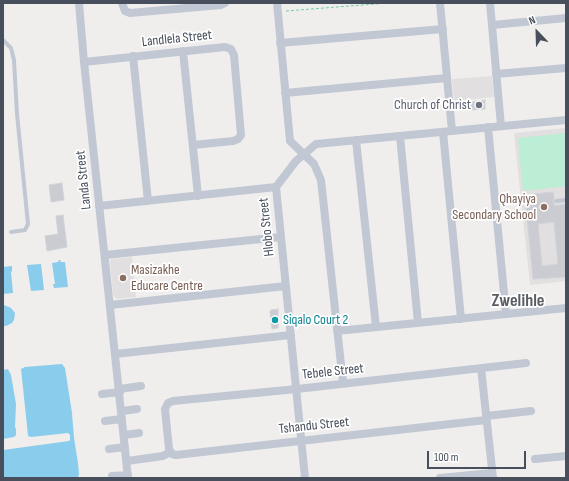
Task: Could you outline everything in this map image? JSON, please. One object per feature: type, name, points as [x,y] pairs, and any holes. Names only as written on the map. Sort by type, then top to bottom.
[{"type":"street","name":"Landa Street","points":[[79,3],[128,476]]},
{"type":"street","points":[[123,7],[130,13],[220,5],[225,3]]},
{"type":"street","points":[[440,3],[452,131]]},
{"type":"street","points":[[490,3],[501,126]]},
{"type":"street","points":[[277,7],[290,141],[314,164],[321,180],[343,383]]},
{"type":"street","points":[[492,25],[566,18]]},
{"type":"street","points":[[280,43],[443,29]]},
{"type":"street","name":"Landlela Street","points":[[84,62],[225,47],[231,49],[234,55],[241,135],[238,139],[233,141],[193,145]]},
{"type":"street","points":[[183,51],[198,196]]},
{"type":"street","points":[[133,56],[148,201]]},
{"type":"street","points":[[496,74],[566,68]]},
{"type":"street","points":[[285,93],[447,78]]},
{"type":"street","name":"Hlobo Street","points":[[305,478],[276,187],[296,161],[316,144],[566,120]]},
{"type":"street","points":[[488,127],[506,314]]},
{"type":"street","points":[[443,132],[461,319]]},
{"type":"street","points":[[400,136],[418,323]]},
{"type":"street","points":[[356,140],[376,327]]},
{"type":"street","points":[[99,206],[276,187]]},
{"type":"street","points":[[105,255],[281,237]]},
{"type":"street","points":[[110,305],[286,286]]},
{"type":"street","points":[[337,331],[566,308]]},
{"type":"street","points":[[115,354],[291,335]]},
{"type":"street","name":"Tebele Street","points":[[170,452],[165,409],[166,405],[171,401],[297,389],[526,363]]},
{"type":"street","points":[[440,478],[492,475],[481,368]]},
{"type":"street","points":[[102,394],[141,386]]},
{"type":"street","points":[[105,421],[137,409]]},
{"type":"street","name":"Tshandu Street","points":[[170,452],[176,455],[302,441],[531,411]]},
{"type":"street","points":[[124,435],[139,433]]},
{"type":"street","points":[[109,449],[125,447]]},
{"type":"street","points":[[127,461],[163,456],[170,452]]},
{"type":"street","points":[[536,460],[566,456]]},
{"type":"street","points":[[112,476],[128,476]]},
{"type":"lane","points":[[3,40],[11,48],[14,60],[17,114],[28,224],[25,230],[11,232]]},
{"type":"lane","points":[[556,201],[566,200]]},
{"type":"path","points":[[277,7],[388,3]]},
{"type":"shaded area","points":[[492,76],[494,97],[454,101],[452,79]]},
{"type":"shaded area","name":"Qhayiya Secondary School","points":[[566,128],[566,281],[530,285],[514,133]]},
{"type":"shaded area","name":"Masizakhe Educare Centre","points":[[132,257],[136,297],[117,299],[113,295],[110,261],[111,259]]},
{"type":"green space","points":[[566,133],[566,186],[523,191],[518,138]]},
{"type":"water","points":[[59,260],[61,262],[65,262],[68,287],[54,288],[53,284],[55,284],[52,263],[58,262]]},
{"type":"water","points":[[41,264],[44,290],[31,291],[27,265]]},
{"type":"water","points":[[12,266],[11,272],[13,293],[3,294],[3,267]]},
{"type":"water","points":[[4,305],[11,308],[15,313],[12,323],[6,326],[3,326]]},
{"type":"water","points":[[62,364],[65,368],[72,413],[78,463],[78,478],[3,478],[3,450],[70,440],[70,435],[68,433],[31,437],[28,436],[21,369],[25,367]]},
{"type":"water","points":[[8,369],[11,375],[16,404],[16,435],[14,437],[3,439],[3,370]]},
{"type":"building","name":"Church of Christ","points":[[485,100],[485,109],[471,110],[470,102]]},
{"type":"building","points":[[62,183],[64,200],[51,202],[49,185]]},
{"type":"building","points":[[553,192],[553,201],[555,206],[566,204],[566,277],[533,279],[526,206],[535,205],[534,194]],"holes":[[[554,222],[558,264],[542,266],[538,224]]]},
{"type":"building","points":[[63,215],[67,247],[47,251],[45,236],[58,234],[56,216]]},
{"type":"building","name":"Siqalo Court 2","points":[[278,309],[278,328],[272,329],[270,312],[271,310]]},
{"type":"place","name":"Church of Christ","points":[[479,105]]},
{"type":"place","name":"Qhayiya Secondary School","points":[[544,207]]},
{"type":"place","name":"Masizakhe Educare Centre","points":[[123,278]]},
{"type":"place","name":"Siqalo Court 2","points":[[275,320]]},
{"type":"district","name":"Zwelihle","points":[[518,301]]}]
